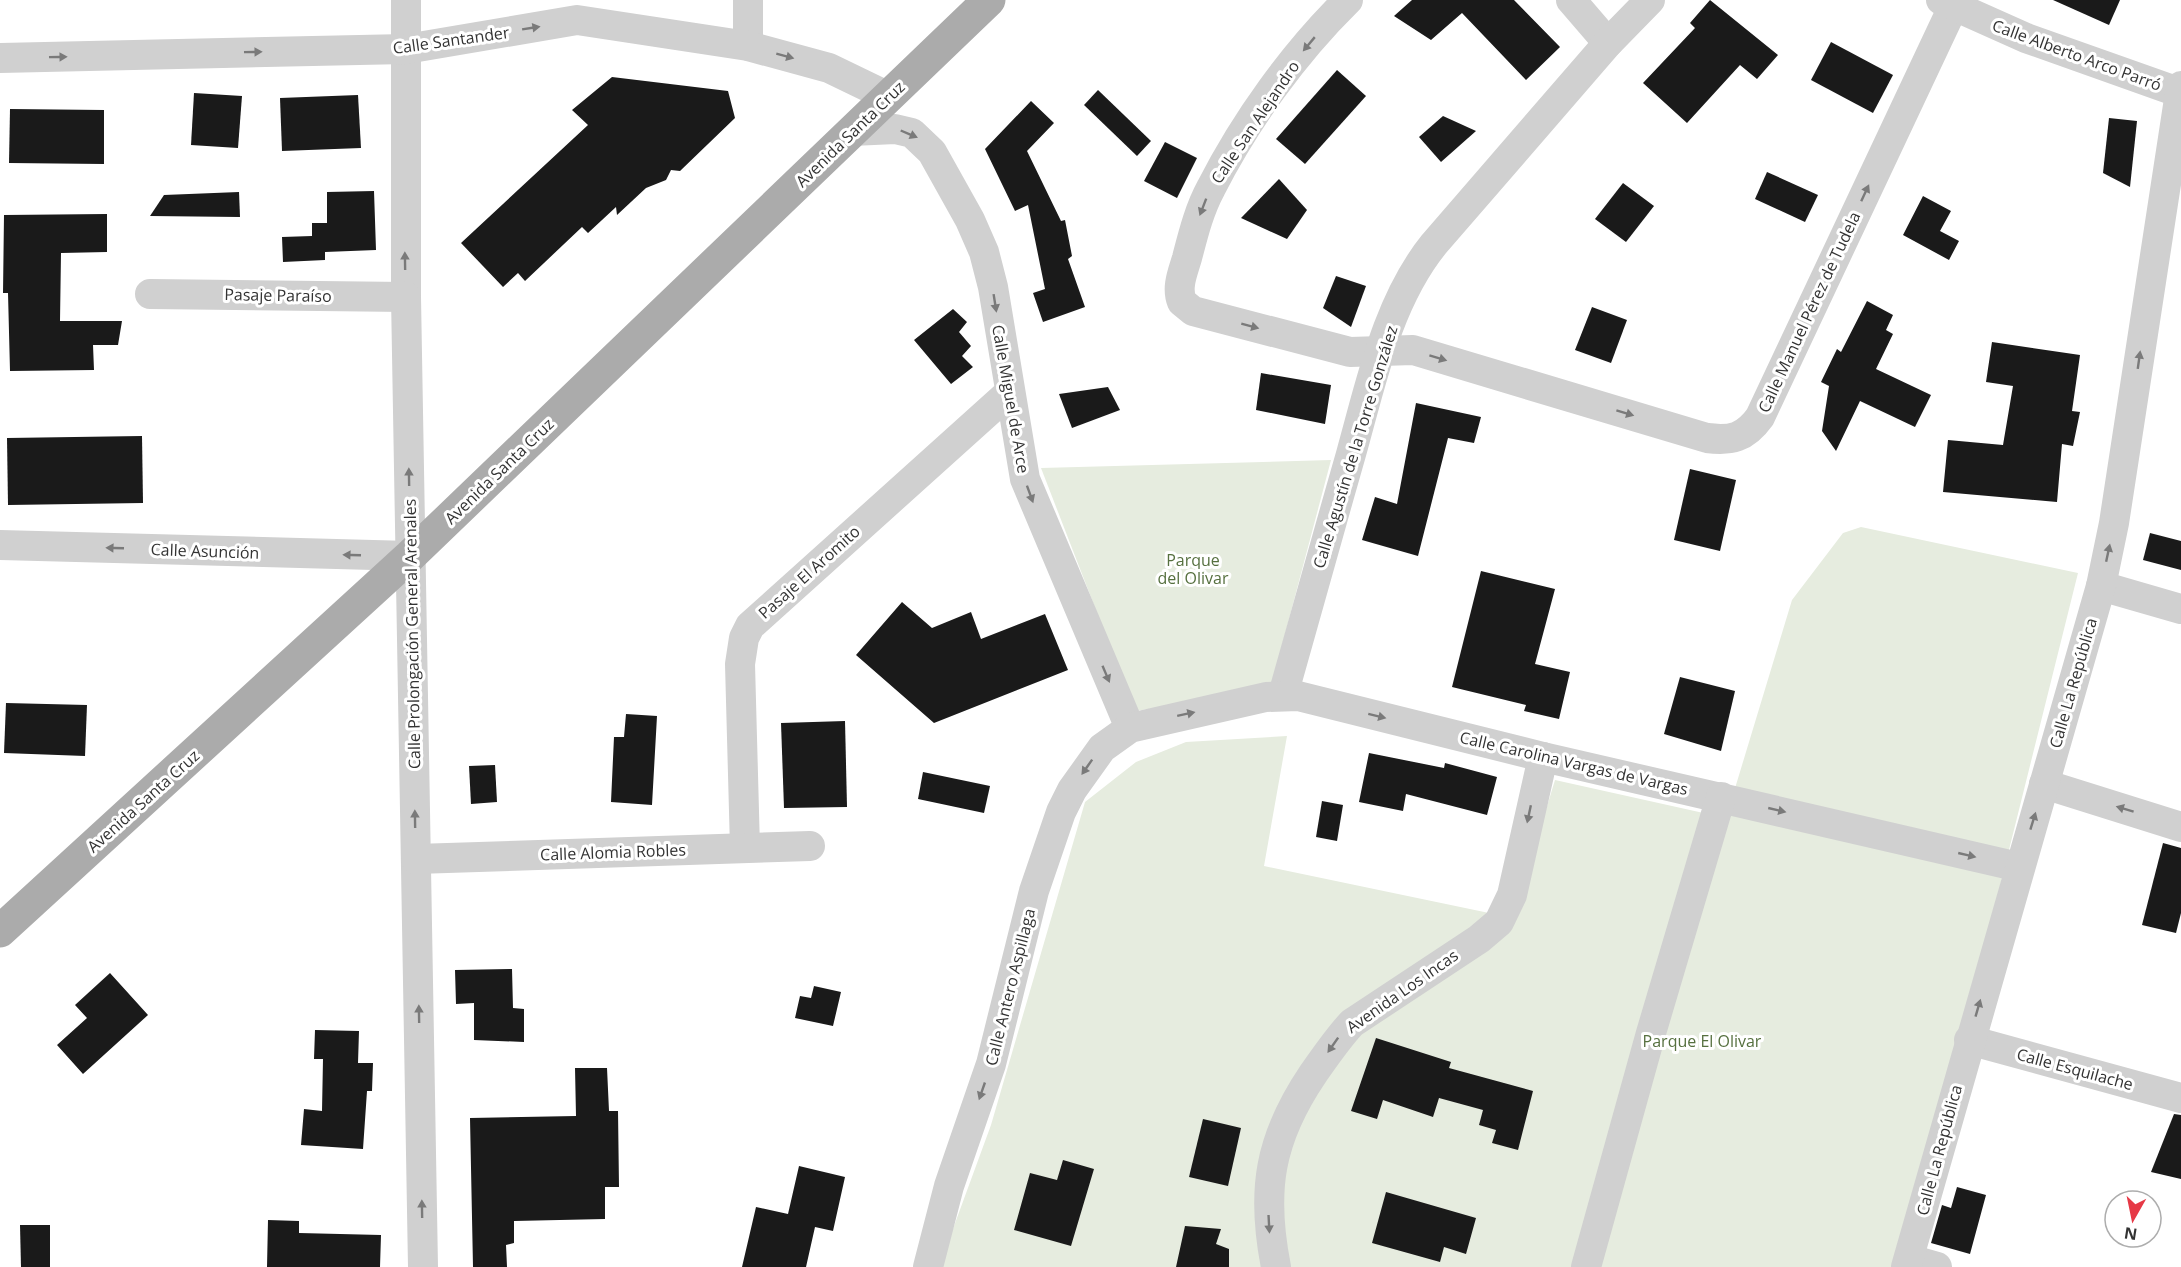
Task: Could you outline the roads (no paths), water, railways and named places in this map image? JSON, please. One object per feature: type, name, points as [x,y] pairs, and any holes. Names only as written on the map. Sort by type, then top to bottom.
[{"type":"main road","name":"Avenida Santa Cruz","points":[[0,931],[410,556],[989,0]]},
{"type":"street","name":"Calle Prolongación General Arenales","points":[[406,0],[406,297],[423,1267]]},
{"type":"street","points":[[748,0],[748,46]]},
{"type":"street","name":"Calle San Alejandro","points":[[1348,0],[1297,58],[1259,110],[1210,190],[1194,232],[1179,295],[1182,302],[1193,311],[1350,352],[1381,351]]},
{"type":"street","points":[[1571,0],[1608,43]]},
{"type":"street","name":"Calle Agustín de la Torre González","points":[[1283,694],[1381,351],[1419,262],[1608,43],[1650,0]]},
{"type":"street","name":"Calle Manuel Pérez de Tudela","points":[[1381,351],[1413,350],[1707,438],[1724,440],[1740,437],[1751,429],[1760,417],[1947,3]]},
{"type":"street","name":"Calle Alberto Arco Parró","points":[[1947,3],[2026,38],[2180,90]]},
{"type":"street","name":"Calle Santander","points":[[0,58],[406,49],[578,20],[748,46],[829,68],[889,97]]},
{"type":"street","name":"Calle La República","points":[[1907,1263],[1969,1040],[2101,586],[2114,523],[2180,90]]},
{"type":"street","name":"Calle Miguel de Arce","points":[[852,131],[895,129],[912,133],[932,152],[970,220],[984,252],[993,287],[1020,459],[1031,497],[1130,728]]},
{"type":"street","name":"Pasaje Paraíso","points":[[150,294],[406,297]]},
{"type":"street","name":"Pasaje El Aromito","points":[[745,848],[740,664],[744,638],[750,626],[1009,393]]},
{"type":"street","name":"Calle Asunción","points":[[0,545],[410,556]]},
{"type":"street","points":[[2101,586],[2181,609]]},
{"type":"street","name":"Calle Carolina Vargas de Vargas","points":[[1130,728],[1283,694],[1543,757],[2019,867]]},
{"type":"street","name":"Calle Antero Aspillaga","points":[[928,1267],[949,1186],[991,1064],[1034,891],[1061,812],[1072,790],[1102,748],[1130,728]]},
{"type":"street","name":"Avenida Los Incas","points":[[1276,1267],[1269,1231],[1269,1198],[1275,1147],[1282,1128],[1312,1075],[1352,1023],[1479,939],[1499,922],[1512,895],[1543,757]]},
{"type":"street","points":[[2044,784],[2181,827]]},
{"type":"street","points":[[1586,1267],[1651,1032],[1720,797]]},
{"type":"street","name":"Calle Alomia Robles","points":[[416,860],[810,846]]},
{"type":"street","name":"Calle Esquilache","points":[[1969,1040],[2181,1098]]},
{"type":"street","points":[[1907,1263],[1937,1267]]},
{"type":"park label","name":"Parque del Olivar","points":[[1193,569]]},
{"type":"park label","name":"Parque El Olivar","points":[[1702,1041]]}]
